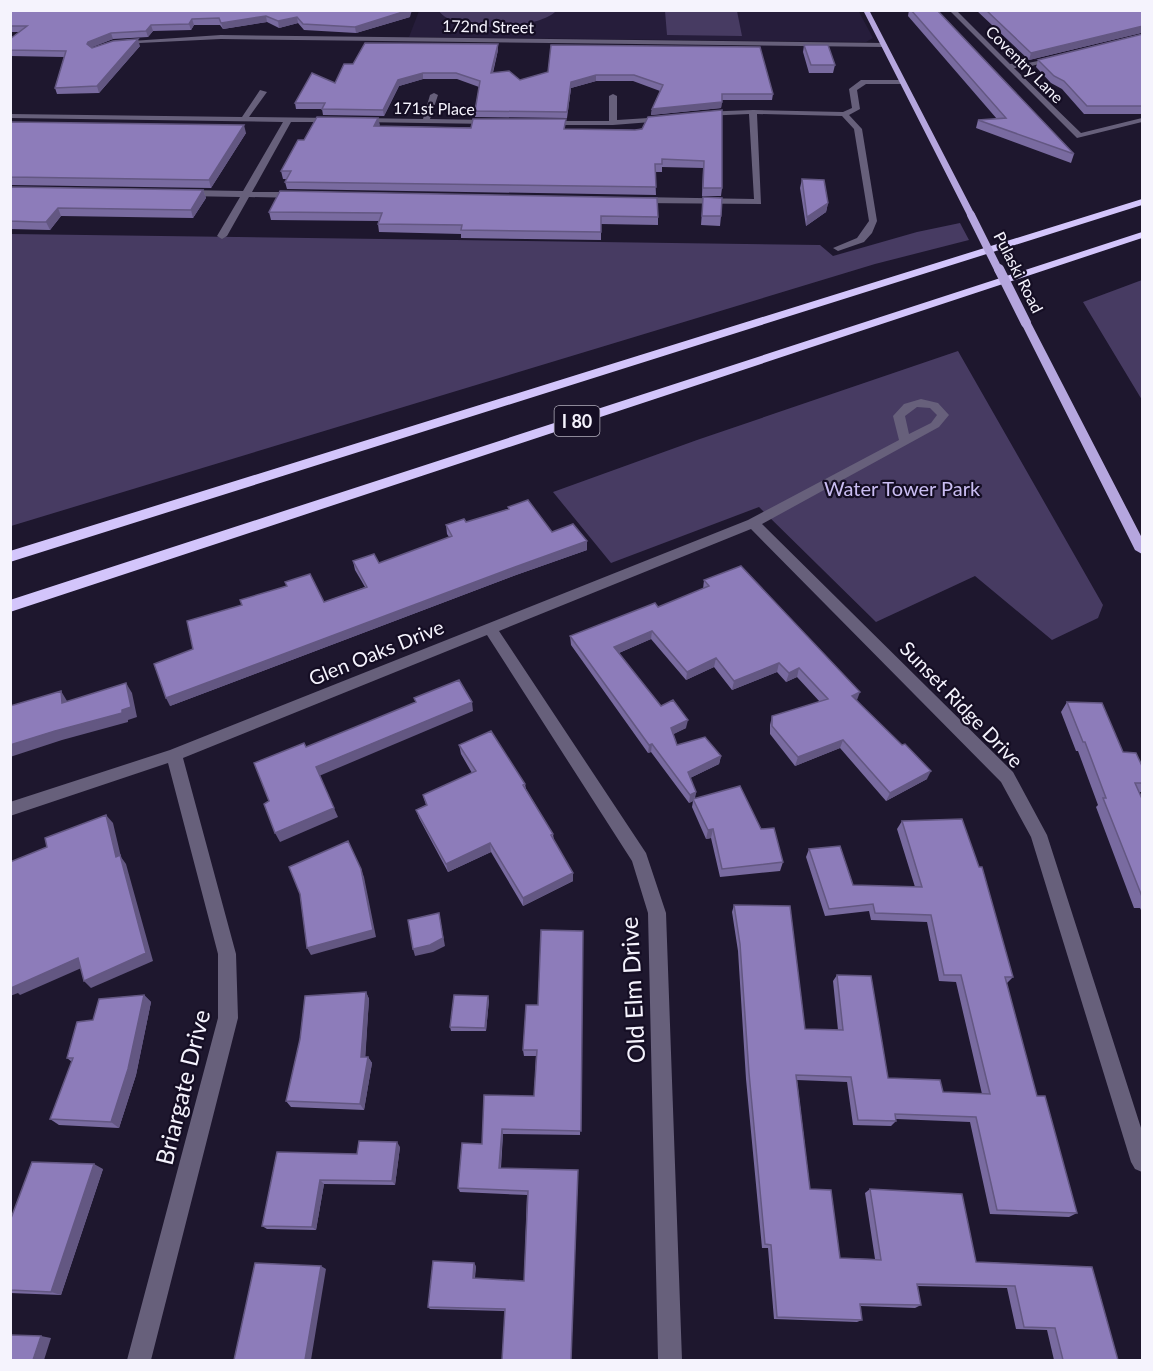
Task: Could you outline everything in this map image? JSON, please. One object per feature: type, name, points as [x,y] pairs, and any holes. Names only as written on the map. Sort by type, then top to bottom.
[{"type":"highway","name":"I 80","points":[[10,556],[1143,202]]},
{"type":"highway","name":"I 80","points":[[10,606],[1143,235]]},
{"type":"main road","name":"Pulaski Road","points":[[866,10],[1143,550]]},
{"type":"street","name":"Coventry Lane","points":[[952,10],[1080,136],[1143,120]]},
{"type":"street","name":"172nd Street","points":[[114,43],[233,37],[884,45]]},
{"type":"street","points":[[1008,66],[1063,56]]},
{"type":"street","points":[[693,116],[753,112],[844,114],[856,109],[853,89],[864,82],[901,82]]},
{"type":"street","points":[[244,119],[263,92]]},
{"type":"street","points":[[426,121],[434,95]]},
{"type":"street","points":[[613,96],[613,123]]},
{"type":"street","points":[[627,200],[758,202],[753,112]]},
{"type":"street","points":[[838,248],[858,242],[868,235],[873,221],[858,129],[844,114]]},
{"type":"street","name":"171st Place","points":[[10,116],[496,122]]},
{"type":"street","points":[[543,123],[613,123],[674,118]]},
{"type":"street","points":[[222,236],[288,120]]},
{"type":"street","points":[[176,193],[306,195]]},
{"type":"street","name":"Glen Oaks Drive","points":[[10,809],[174,755],[753,524],[905,440]]},
{"type":"street","name":"Sunset Ridge Drive","points":[[753,524],[1007,777],[1039,835],[1143,1162]]},
{"type":"street","name":"Old Elm Drive","points":[[490,629],[640,858],[657,913],[670,1360]]},
{"type":"street","name":"Briargate Drive","points":[[139,1360],[228,1018],[227,954],[174,755]]},
{"type":"shaded area","points":[[858,10],[873,38],[866,42],[409,37],[419,11]]},
{"type":"green space","points":[[439,11],[556,11],[532,22],[496,27],[461,23],[448,18]]},
{"type":"green space","points":[[665,11],[737,11],[742,36],[667,35]]},
{"type":"green space","points":[[960,223],[969,240],[875,264],[11,526],[11,234],[820,245],[833,256],[917,232]]},
{"type":"green space","points":[[1142,280],[1142,400],[1083,302]]},
{"type":"green space","name":"Water Tower Park","points":[[958,351],[1103,605],[1098,618],[1052,640],[975,576],[876,622],[759,507],[611,563],[553,492],[697,440]]},
{"type":"building","points":[[10,10],[409,10],[355,27],[303,24],[297,17],[278,21],[266,16],[221,23],[219,18],[192,19],[189,24],[151,25],[146,31],[111,33],[87,44],[92,48],[113,41],[138,39],[97,86],[55,88],[66,51],[10,50],[10,39],[27,26],[10,26]]},
{"type":"building","points":[[911,10],[937,10],[1074,154],[978,120],[1006,118]]},
{"type":"building","points":[[986,10],[1143,10],[1143,26],[1031,53]]},
{"type":"building","points":[[1143,34],[1143,106],[1087,106],[1064,81],[1054,76],[1038,60]]},
{"type":"building","points":[[365,43],[498,44],[491,73],[509,71],[520,80],[548,72],[551,45],[760,47],[773,94],[722,94],[722,102],[652,109],[663,85],[634,75],[596,75],[571,82],[567,112],[475,111],[480,81],[456,73],[423,73],[398,80],[383,110],[322,109],[325,103],[295,103],[312,73],[335,83],[344,64],[353,64]]},
{"type":"building","points":[[804,45],[828,45],[835,65],[811,65]]},
{"type":"building","points":[[722,110],[722,188],[703,188],[704,161],[662,159],[662,164],[655,164],[656,187],[285,182],[291,171],[281,171],[298,140],[304,140],[317,117],[378,118],[374,126],[471,128],[473,119],[566,119],[564,129],[635,130],[642,129],[648,117]]},
{"type":"building","points":[[10,122],[244,125],[209,180],[10,177]]},
{"type":"building","points":[[802,179],[824,180],[828,203],[807,217]]},
{"type":"building","points":[[10,187],[203,190],[191,210],[58,208],[46,222],[36,222],[10,221]]},
{"type":"building","points":[[280,191],[657,198],[658,217],[601,216],[601,232],[461,230],[462,225],[378,224],[382,213],[269,212]]},
{"type":"building","points":[[703,197],[722,198],[721,216],[702,216]]},
{"type":"building","points":[[528,500],[552,532],[573,524],[587,541],[166,698],[154,664],[193,649],[187,621],[242,605],[240,600],[287,586],[285,582],[310,574],[324,602],[367,587],[353,561],[374,554],[379,563],[452,536],[446,525],[464,519],[466,522],[509,509],[508,507]]},
{"type":"building","points":[[741,566],[860,692],[852,696],[931,771],[890,793],[843,740],[798,757],[772,726],[772,716],[828,699],[799,668],[789,673],[779,663],[734,681],[716,658],[687,672],[652,631],[614,647],[661,706],[673,700],[688,720],[671,728],[677,745],[705,737],[721,756],[688,772],[696,792],[690,795],[652,744],[649,745],[570,636],[655,603],[658,607],[709,586],[704,580]]},
{"type":"building","points":[[459,680],[472,702],[316,767],[334,808],[275,833],[264,804],[269,801],[254,763],[304,743],[306,747],[416,702],[414,698]]},
{"type":"building","points":[[126,683],[131,707],[122,710],[122,713],[10,745],[10,706],[61,691],[62,703]]},
{"type":"building","points":[[1067,702],[1102,703],[1123,752],[1136,753],[1143,768],[1143,783],[1135,783],[1143,801],[1143,899],[1103,798],[1106,798],[1085,742],[1083,742]]},
{"type":"building","points":[[491,731],[525,784],[523,785],[553,834],[551,835],[573,873],[523,898],[490,843],[446,864],[416,810],[427,805],[423,795],[476,771],[459,745]]},
{"type":"building","points":[[740,786],[761,829],[774,828],[783,862],[722,869],[713,829],[708,830],[693,799]]},
{"type":"building","points":[[106,815],[116,857],[120,855],[146,953],[84,981],[78,958],[11,988],[10,862],[47,847],[45,838]]},
{"type":"building","points":[[962,819],[979,867],[982,867],[1013,977],[1005,977],[1037,1096],[1045,1096],[1077,1213],[997,1210],[976,1117],[895,1114],[896,1121],[858,1120],[851,1077],[796,1075],[810,1189],[831,1190],[840,1258],[881,1260],[870,1189],[962,1194],[976,1262],[1092,1267],[1118,1360],[1063,1360],[1055,1328],[1024,1327],[1015,1286],[917,1284],[921,1305],[860,1304],[862,1320],[777,1317],[771,1245],[765,1244],[740,944],[734,905],[790,906],[805,1029],[843,1030],[837,975],[871,976],[888,1078],[940,1080],[943,1092],[990,1094],[961,975],[944,975],[931,915],[875,913],[873,904],[829,909],[809,849],[840,846],[853,885],[922,887],[902,821]]},
{"type":"building","points":[[348,841],[361,869],[373,930],[307,948],[300,894],[289,867]]},
{"type":"building","points":[[439,913],[443,938],[430,945],[413,949],[408,920]]},
{"type":"building","points":[[541,930],[583,931],[581,1131],[502,1129],[499,1168],[578,1170],[571,1360],[502,1360],[505,1309],[428,1307],[433,1261],[474,1263],[473,1278],[524,1281],[528,1191],[458,1188],[462,1143],[482,1144],[484,1095],[534,1096],[537,1050],[523,1050],[526,1005],[538,1005]]},
{"type":"building","points":[[366,992],[361,1057],[368,1057],[360,1104],[286,1101],[300,1039],[305,996]]},
{"type":"building","points":[[144,995],[128,1069],[111,1122],[50,1119],[73,1058],[67,1058],[77,1022],[93,1020],[99,999]]},
{"type":"building","points":[[454,995],[488,996],[485,1028],[450,1027]]},
{"type":"building","points":[[359,1141],[397,1142],[392,1181],[320,1180],[312,1227],[262,1226],[277,1152],[357,1154]]},
{"type":"building","points":[[32,1162],[94,1164],[51,1292],[10,1290],[10,1221]]},
{"type":"building","points":[[255,1263],[321,1266],[305,1360],[234,1360]]},
{"type":"building","points":[[10,1335],[41,1336],[33,1360],[10,1360]]}]
